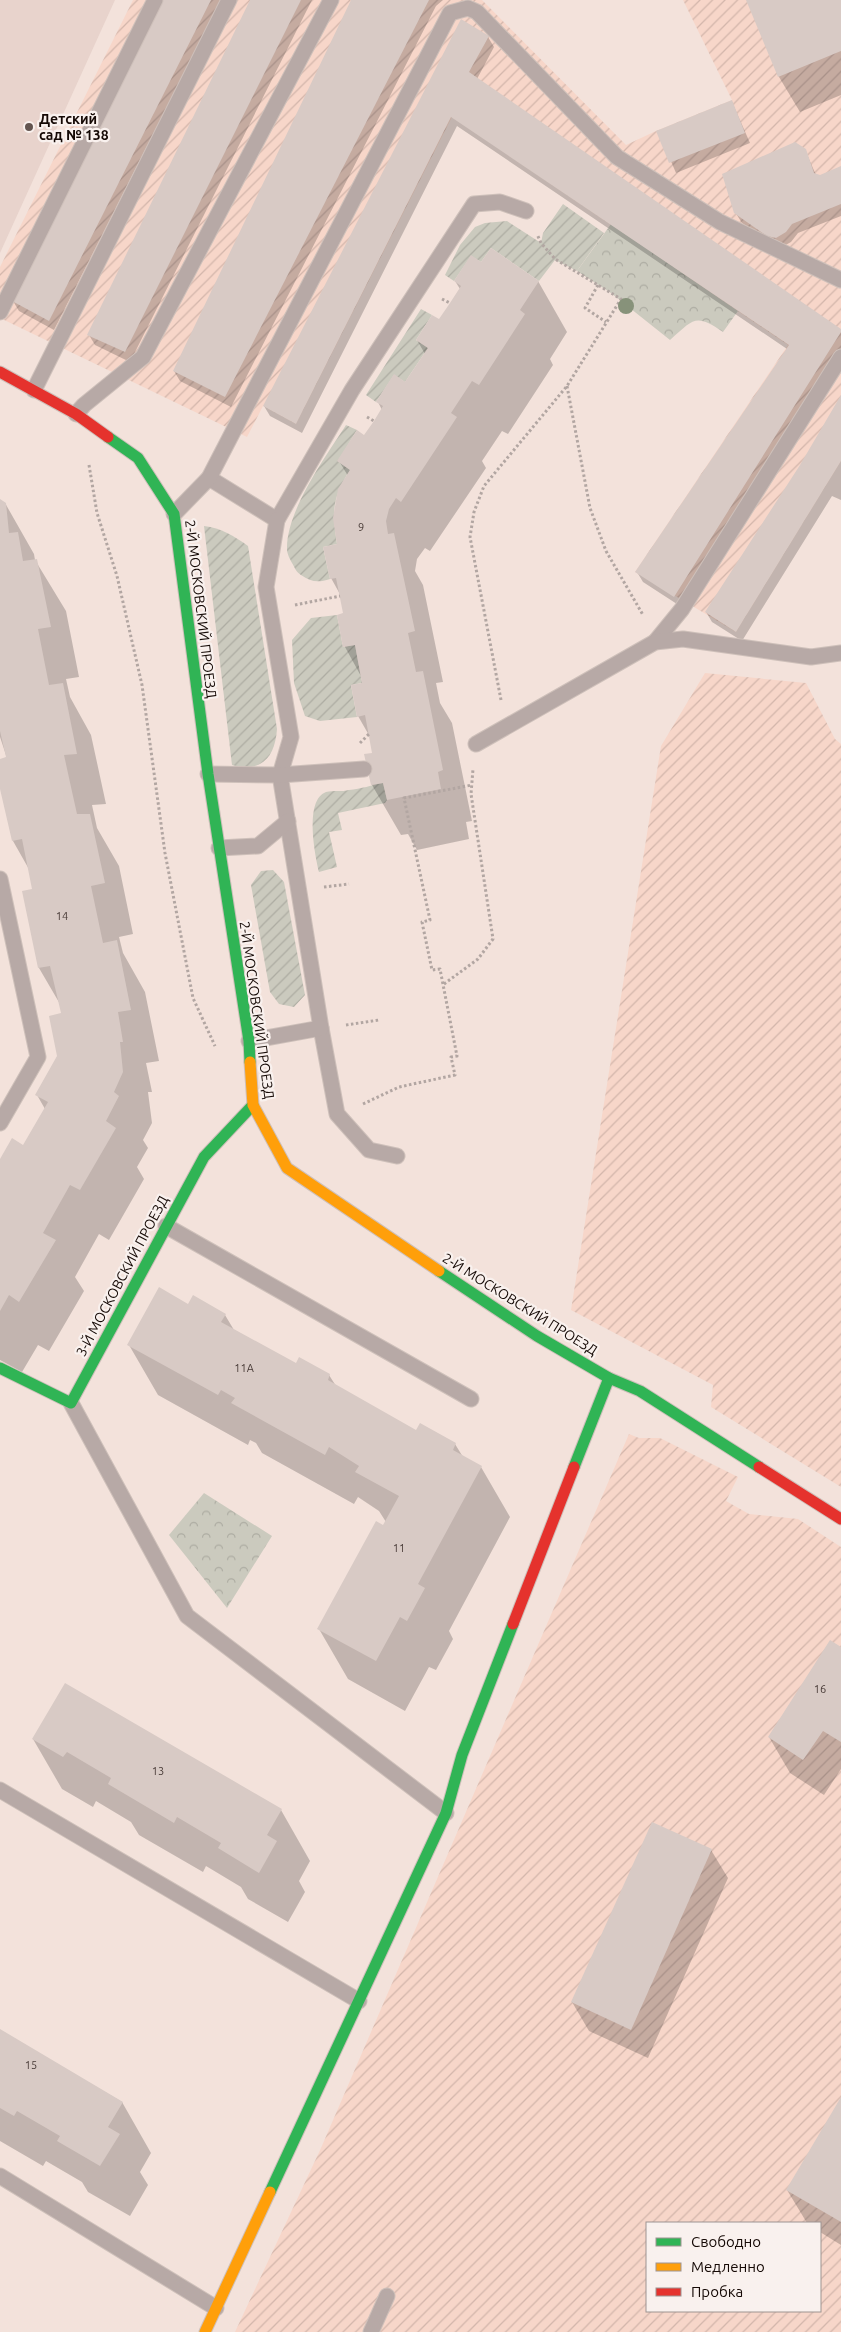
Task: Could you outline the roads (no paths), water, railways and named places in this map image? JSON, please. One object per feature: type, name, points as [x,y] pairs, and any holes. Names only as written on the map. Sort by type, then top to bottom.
[{"type":"street","name":"2-Й МОСКОВСКИЙ ПРОЕЗД","points":[[0,372],[76,414],[138,458],[174,514],[208,774],[249,1041],[253,1105],[287,1168],[537,1336],[609,1378],[640,1391],[841,1519]]},
{"type":"street","name":"3-Й МОСКОВСКИЙ ПРОЕЗД","points":[[71,1404],[204,1157],[253,1105]]},
{"type":"street","points":[[0,1368],[71,1404]]},
{"type":"street","points":[[205,2332],[446,1813],[462,1755],[609,1378]]},
{"type":"lane","points":[[0,312],[155,0]]},
{"type":"lane","points":[[34,390],[229,0]]},
{"type":"lane","points":[[76,414],[84,405],[143,358],[331,0]]},
{"type":"lane","points":[[174,514],[209,478],[450,13],[468,8],[477,12],[617,157],[720,222],[841,280]]},
{"type":"lane","points":[[397,1156],[369,1150],[338,1114],[321,1028],[280,775],[291,737],[266,587],[277,520],[352,390],[474,204],[500,202],[526,211]]},
{"type":"lane","points":[[476,744],[655,642],[682,609],[841,357]]},
{"type":"lane","points":[[209,478],[277,520]]},
{"type":"lane","points":[[655,642],[683,639],[811,657],[841,653]]},
{"type":"lane","points":[[208,774],[280,775],[364,769]]},
{"type":"lane","points":[[219,848],[258,846],[288,821]]},
{"type":"lane","points":[[0,879],[38,1057],[0,1123]]},
{"type":"lane","points":[[249,1041],[321,1028]]},
{"type":"lane","points":[[166,1226],[471,1399]]},
{"type":"lane","points":[[71,1404],[187,1616],[446,1813]]},
{"type":"lane","points":[[0,1790],[359,2001]]},
{"type":"lane","points":[[0,2176],[216,2308]]},
{"type":"lane","points":[[371,2332],[386,2296]]},
{"type":"place","name":"Детский сад № 138","points":[[29,127]]}]
